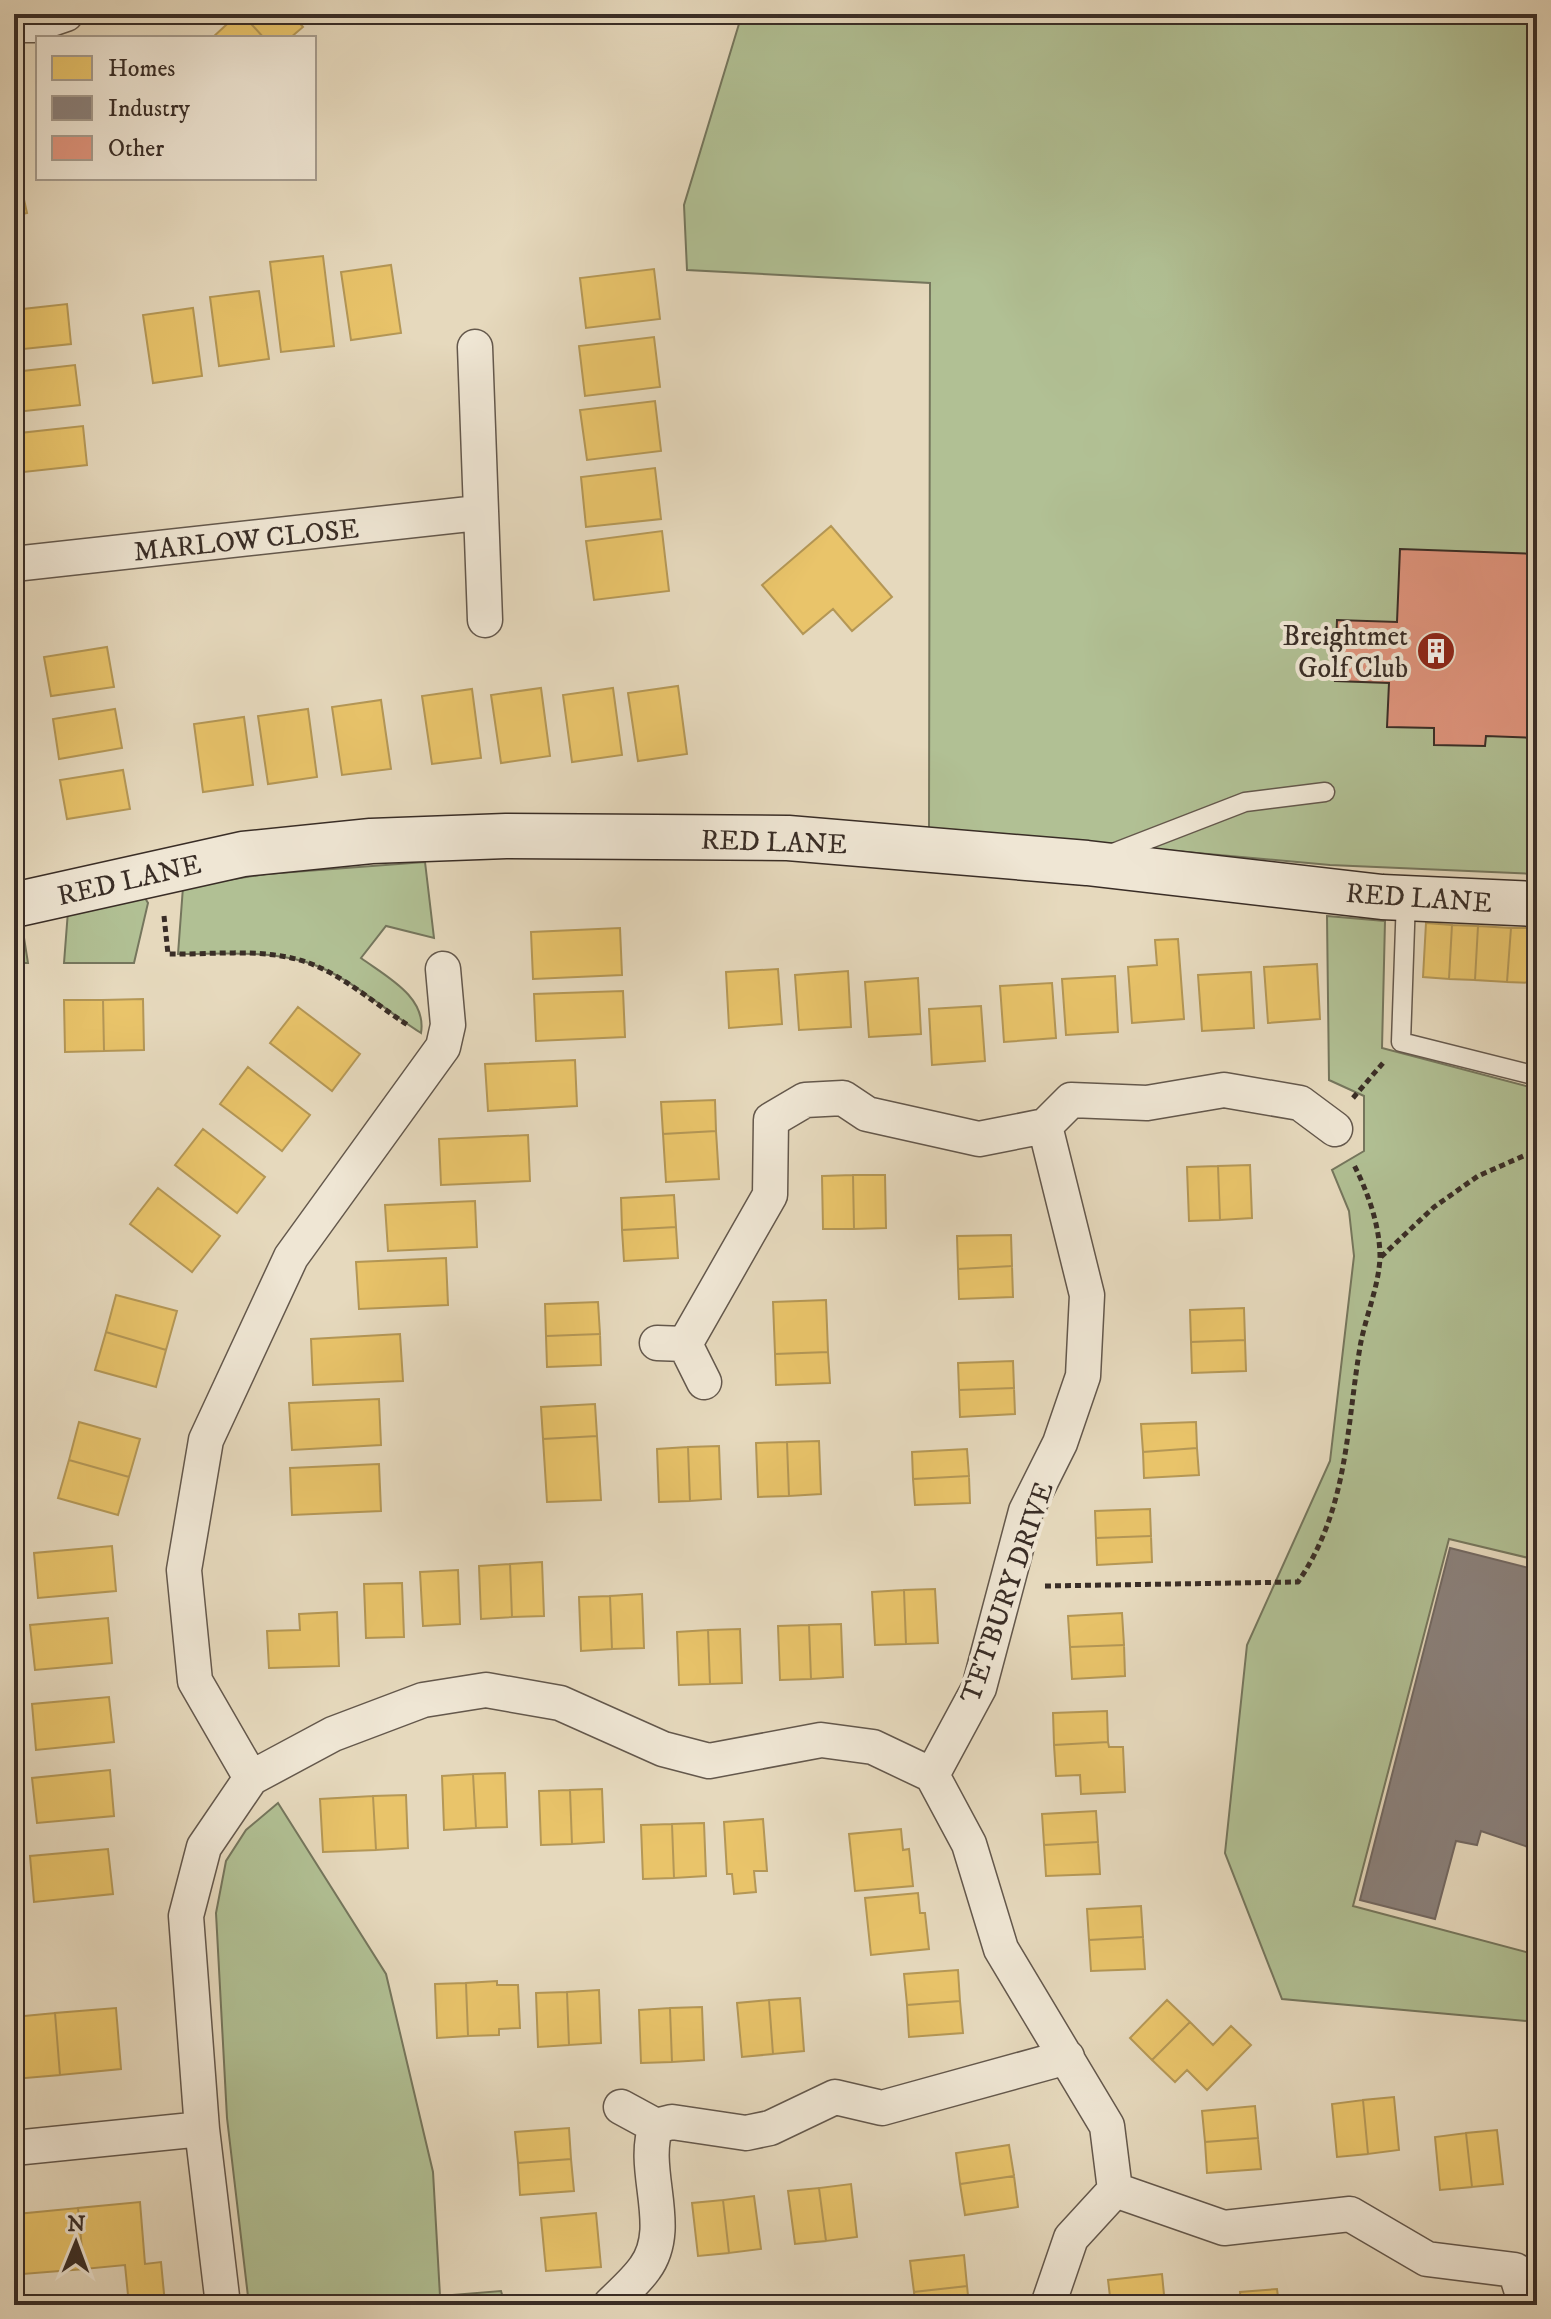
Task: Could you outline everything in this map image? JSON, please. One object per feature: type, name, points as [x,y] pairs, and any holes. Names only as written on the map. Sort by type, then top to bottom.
[{"type":"street","points":[[14,25],[34,25],[66,14]]},
{"type":"street","points":[[475,347],[478,513],[485,620]]},
{"type":"street","name":"MARLOW CLOSE","points":[[14,564],[478,513]]},
{"type":"street","name":"RED LANE","points":[[14,905],[159,870],[286,849],[371,841],[506,836],[788,838],[1087,863],[1406,898],[1537,904]]},
{"type":"street","points":[[251,1778],[195,1681],[184,1570],[206,1440],[291,1257],[443,1047],[448,1025],[443,969]]},
{"type":"street","points":[[704,1382],[671,1344],[770,1195],[771,1120],[805,1100],[843,1098],[867,1114],[979,1139],[1045,1126],[1071,1100],[1147,1103],[1224,1090],[1300,1103],[1335,1129]]},
{"type":"street","name":"TETBURY DRIVE","points":[[932,1775],[979,1688],[1026,1511],[1060,1443],[1083,1376],[1087,1295],[1045,1126]]},
{"type":"street","points":[[223,2305],[202,2129],[186,1916],[204,1847],[251,1778],[333,1734],[423,1700],[486,1690],[560,1703],[663,1749],[709,1761],[821,1740],[873,1747],[932,1775],[969,1844],[1001,1949],[1107,2126],[1115,2190],[1071,2238],[1048,2305]]},
{"type":"street","points":[[621,2107],[656,2126],[672,2122],[746,2133],[770,2128],[835,2097],[882,2108],[1067,2057]]},
{"type":"street","points":[[610,2305],[647,2266],[658,2228],[649,2146],[656,2126]]},
{"type":"street","points":[[14,2148],[202,2129]]},
{"type":"street","points":[[1115,2190],[1224,2228],[1350,2214],[1427,2259],[1515,2270],[1526,2305]]},
{"type":"lane","points":[[1087,863],[1245,802],[1325,792]]},
{"type":"lane","points":[[1406,898],[1401,1042],[1537,1076]]},
{"type":"path","points":[[159,870],[168,954],[267,954],[308,963],[340,978],[443,1047]]},
{"type":"path","points":[[1008,1586],[1298,1582],[1320,1549],[1346,1463],[1360,1347],[1380,1257],[1374,1217],[1361,1179],[1335,1129],[1352,1099],[1401,1042]]},
{"type":"path","points":[[1380,1257],[1434,1207],[1478,1176],[1537,1150]]},
{"type":"green space","name":"Breightmet Golf Club","points":[[742,14],[1537,14],[1537,874],[1330,865],[929,829],[930,283],[687,270],[684,205]]},
{"type":"green space","points":[[425,862],[434,938],[386,926],[361,958],[412,998],[421,1020],[421,1033],[351,984],[306,962],[259,954],[178,954],[183,887],[266,874]]},
{"type":"green space","points":[[142,893],[148,903],[134,963],[64,963],[68,911]]},
{"type":"green space","points":[[1327,916],[1385,921],[1382,1048],[1537,1089],[1537,1560],[1449,1539],[1353,1906],[1537,1955],[1537,2022],[1282,1999],[1225,1853],[1247,1645],[1330,1461],[1354,1256],[1349,1211],[1332,1170],[1364,1151],[1364,1096],[1329,1080]]},
{"type":"green space","points":[[21,919],[28,963],[14,963],[14,921]]},
{"type":"green space","points":[[278,1803],[386,1974],[433,2172],[440,2296],[501,2291],[505,2305],[249,2305],[227,2118],[216,1913],[226,1861],[246,1830]]},
{"type":"building: Homes","points":[[238,14],[242,14],[262,36],[214,36]]},
{"type":"building: Homes","points":[[242,14],[292,14],[303,27],[292,36],[262,36]]},
{"type":"building: Homes","points":[[14,155],[27,213],[14,216]]},
{"type":"building: Homes","points":[[323,256],[334,346],[281,352],[270,262]]},
{"type":"building: Homes","points":[[391,265],[401,333],[351,340],[341,272]]},
{"type":"building: Homes","points":[[654,269],[660,319],[586,328],[580,278]]},
{"type":"building: Homes","points":[[259,291],[269,359],[219,366],[210,297]]},
{"type":"building: Homes","points":[[67,304],[71,344],[14,350],[14,310]]},
{"type":"building: Homes","points":[[193,308],[202,376],[153,383],[143,315]]},
{"type":"building: Homes","points":[[654,337],[660,387],[585,396],[579,346]]},
{"type":"building: Homes","points":[[75,365],[80,405],[16,412],[14,372]]},
{"type":"building: Homes","points":[[655,401],[661,451],[587,460],[580,410]]},
{"type":"building: Homes","points":[[83,426],[87,465],[24,472],[20,433]]},
{"type":"building: Homes","points":[[655,468],[661,519],[586,527],[581,477]]},
{"type":"building: Homes","points":[[831,526],[892,597],[852,631],[833,609],[803,634],[762,585]]},
{"type":"building: Homes","points":[[662,531],[669,591],[594,600],[586,541]]},
{"type":"building: Homes","points":[[107,647],[114,687],[51,696],[44,657]]},
{"type":"building: Homes","points":[[678,686],[687,754],[638,761],[628,693]]},
{"type":"building: Homes","points":[[541,688],[550,756],[501,763],[491,695]]},
{"type":"building: Homes","points":[[613,688],[622,755],[572,762],[563,695]]},
{"type":"building: Homes","points":[[472,689],[481,758],[432,764],[422,696]]},
{"type":"building: Homes","points":[[381,700],[391,769],[342,775],[332,707]]},
{"type":"building: Homes","points":[[115,709],[122,748],[59,759],[53,719]]},
{"type":"building: Homes","points":[[308,709],[317,777],[268,784],[258,716]]},
{"type":"building: Homes","points":[[244,717],[253,785],[203,792],[194,724]]},
{"type":"building: Homes","points":[[123,770],[130,809],[67,819],[60,780]]},
{"type":"building: Homes","points":[[1426,923],[1452,925],[1449,979],[1423,977]]},
{"type":"building: Homes","points":[[1452,925],[1478,926],[1475,980],[1449,979]]},
{"type":"building: Homes","points":[[1478,926],[1511,928],[1507,982],[1475,980]]},
{"type":"building: Homes","points":[[620,928],[622,975],[533,979],[531,932]]},
{"type":"building: Homes","points":[[1511,928],[1537,928],[1537,983],[1507,982]]},
{"type":"building: Homes","points":[[1178,939],[1184,1019],[1132,1023],[1128,967],[1157,965],[1155,940]]},
{"type":"building: Homes","points":[[1317,964],[1320,1019],[1268,1023],[1264,967]]},
{"type":"building: Homes","points":[[778,969],[782,1024],[729,1028],[726,972]]},
{"type":"building: Homes","points":[[848,971],[851,1027],[799,1030],[795,975]]},
{"type":"building: Homes","points":[[1251,972],[1254,1028],[1202,1031],[1198,975]]},
{"type":"building: Homes","points":[[1115,976],[1118,1032],[1066,1035],[1062,979]]},
{"type":"building: Homes","points":[[918,978],[921,1034],[869,1037],[865,982]]},
{"type":"building: Homes","points":[[1052,983],[1056,1038],[1004,1042],[1000,986]]},
{"type":"building: Homes","points":[[623,991],[625,1037],[536,1041],[534,994]]},
{"type":"building: Homes","points":[[143,999],[144,1050],[104,1051],[103,1000]]},
{"type":"building: Homes","points":[[64,1000],[103,1000],[104,1051],[65,1052]]},
{"type":"building: Homes","points":[[14,1004],[18,1004],[19,1055],[14,1055]]},
{"type":"building: Homes","points":[[981,1006],[985,1061],[932,1065],[929,1009]]},
{"type":"building: Homes","points":[[298,1007],[360,1054],[332,1091],[270,1043]]},
{"type":"building: Homes","points":[[575,1060],[577,1106],[488,1111],[485,1064]]},
{"type":"building: Homes","points":[[248,1067],[310,1115],[282,1151],[220,1104]]},
{"type":"building: Homes","points":[[715,1100],[716,1131],[663,1134],[661,1102]]},
{"type":"building: Homes","points":[[203,1129],[265,1177],[237,1213],[175,1165]]},
{"type":"building: Homes","points":[[716,1131],[719,1179],[666,1182],[663,1134]]},
{"type":"building: Homes","points":[[528,1135],[530,1181],[441,1185],[439,1139]]},
{"type":"building: Homes","points":[[1250,1165],[1252,1218],[1220,1220],[1218,1166]]},
{"type":"building: Homes","points":[[1218,1166],[1220,1220],[1189,1221],[1187,1167]]},
{"type":"building: Homes","points":[[853,1175],[854,1229],[823,1229],[822,1176]]},
{"type":"building: Homes","points":[[853,1175],[885,1175],[886,1228],[854,1229]]},
{"type":"building: Homes","points":[[158,1188],[220,1236],[192,1272],[130,1224]]},
{"type":"building: Homes","points":[[674,1195],[676,1227],[622,1230],[621,1198]]},
{"type":"building: Homes","points":[[475,1201],[477,1247],[388,1251],[385,1205]]},
{"type":"building: Homes","points":[[676,1227],[678,1258],[624,1261],[622,1230]]},
{"type":"building: Homes","points":[[1011,1235],[1012,1266],[958,1269],[957,1236]]},
{"type":"building: Homes","points":[[446,1258],[448,1305],[359,1309],[356,1262]]},
{"type":"building: Homes","points":[[1012,1266],[1013,1297],[959,1299],[958,1269]]},
{"type":"building: Homes","points":[[116,1295],[177,1311],[166,1350],[106,1332]]},
{"type":"building: Homes","points":[[826,1300],[828,1352],[775,1354],[773,1302]]},
{"type":"building: Homes","points":[[598,1302],[600,1334],[546,1336],[545,1304]]},
{"type":"building: Homes","points":[[1244,1308],[1245,1340],[1191,1342],[1190,1310]]},
{"type":"building: Homes","points":[[106,1332],[166,1350],[156,1387],[95,1370]]},
{"type":"building: Homes","points":[[400,1334],[403,1381],[313,1385],[311,1339]]},
{"type":"building: Homes","points":[[600,1334],[601,1365],[547,1367],[546,1336]]},
{"type":"building: Homes","points":[[1245,1340],[1246,1371],[1192,1373],[1191,1342]]},
{"type":"building: Homes","points":[[828,1352],[830,1383],[776,1385],[775,1354]]},
{"type":"building: Homes","points":[[1013,1361],[1014,1388],[959,1390],[958,1363]]},
{"type":"building: Homes","points":[[1014,1388],[1015,1414],[960,1417],[959,1390]]},
{"type":"building: Homes","points":[[379,1399],[381,1445],[292,1450],[289,1403]]},
{"type":"building: Homes","points":[[595,1404],[597,1436],[543,1439],[541,1407]]},
{"type":"building: Homes","points":[[79,1422],[140,1439],[129,1477],[69,1460]]},
{"type":"building: Homes","points":[[1196,1422],[1197,1448],[1143,1452],[1141,1424]]},
{"type":"building: Homes","points":[[597,1436],[601,1500],[547,1502],[543,1439]]},
{"type":"building: Homes","points":[[819,1441],[821,1494],[789,1496],[787,1442]]},
{"type":"building: Homes","points":[[787,1442],[789,1496],[758,1497],[756,1443]]},
{"type":"building: Homes","points":[[719,1446],[721,1499],[690,1501],[688,1447]]},
{"type":"building: Homes","points":[[688,1447],[690,1501],[659,1502],[657,1449]]},
{"type":"building: Homes","points":[[1197,1448],[1199,1475],[1144,1478],[1143,1452]]},
{"type":"building: Homes","points":[[967,1449],[969,1476],[913,1479],[912,1452]]},
{"type":"building: Homes","points":[[69,1460],[129,1477],[118,1515],[58,1498]]},
{"type":"building: Homes","points":[[379,1464],[381,1511],[292,1515],[290,1468]]},
{"type":"building: Homes","points":[[969,1476],[970,1503],[915,1505],[913,1479]]},
{"type":"building: Homes","points":[[1150,1509],[1151,1536],[1096,1538],[1095,1511]]},
{"type":"building: Homes","points":[[1151,1536],[1152,1562],[1097,1565],[1096,1538]]},
{"type":"building: Homes","points":[[112,1546],[116,1591],[38,1598],[34,1553]]},
{"type":"building: Homes","points":[[542,1562],[544,1616],[512,1617],[510,1564]]},
{"type":"building: Homes","points":[[510,1564],[512,1617],[481,1619],[479,1566]]},
{"type":"building: Homes","points":[[458,1570],[460,1624],[423,1626],[420,1572]]},
{"type":"building: Homes","points":[[402,1583],[404,1637],[366,1638],[364,1584]]},
{"type":"building: Homes","points":[[935,1589],[938,1643],[906,1644],[904,1590]]},
{"type":"building: Homes","points":[[904,1590],[906,1644],[875,1645],[872,1592]]},
{"type":"building: Homes","points":[[642,1594],[644,1648],[612,1649],[610,1596]]},
{"type":"building: Homes","points":[[610,1596],[612,1649],[581,1651],[579,1597]]},
{"type":"building: Homes","points":[[337,1612],[339,1666],[269,1668],[267,1631],[300,1630],[299,1614]]},
{"type":"building: Homes","points":[[1122,1613],[1124,1645],[1070,1647],[1068,1616]]},
{"type":"building: Homes","points":[[108,1618],[112,1663],[35,1670],[30,1625]]},
{"type":"building: Homes","points":[[841,1624],[843,1677],[811,1679],[809,1625]]},
{"type":"building: Homes","points":[[809,1625],[811,1679],[780,1680],[778,1626]]},
{"type":"building: Homes","points":[[740,1629],[742,1683],[710,1684],[708,1630]]},
{"type":"building: Homes","points":[[708,1630],[710,1684],[679,1685],[677,1632]]},
{"type":"building: Homes","points":[[1124,1645],[1125,1676],[1072,1679],[1070,1647]]},
{"type":"building: Homes","points":[[109,1697],[114,1742],[36,1750],[32,1704]]},
{"type":"building: Homes","points":[[1107,1711],[1108,1742],[1054,1745],[1053,1713]]},
{"type":"building: Homes","points":[[1108,1742],[1109,1747],[1123,1747],[1125,1792],[1081,1794],[1080,1775],[1056,1776],[1054,1745]]},
{"type":"building: Homes","points":[[110,1770],[114,1816],[37,1823],[32,1778]]},
{"type":"building: Homes","points":[[505,1773],[507,1827],[476,1828],[473,1774]]},
{"type":"building: Homes","points":[[473,1774],[476,1828],[444,1830],[442,1776]]},
{"type":"building: Homes","points":[[602,1789],[604,1842],[572,1844],[570,1790]]},
{"type":"building: Homes","points":[[570,1790],[572,1844],[541,1845],[539,1791]]},
{"type":"building: Homes","points":[[406,1795],[408,1848],[376,1850],[373,1796]]},
{"type":"building: Homes","points":[[373,1796],[376,1850],[323,1852],[320,1799]]},
{"type":"building: Homes","points":[[1096,1811],[1098,1842],[1044,1845],[1042,1814]]},
{"type":"building: Homes","points":[[763,1819],[767,1871],[754,1871],[756,1892],[734,1894],[732,1874],[727,1874],[724,1822]]},
{"type":"building: Homes","points":[[704,1823],[706,1876],[674,1878],[672,1824]]},
{"type":"building: Homes","points":[[672,1824],[674,1878],[643,1879],[641,1825]]},
{"type":"building: Homes","points":[[901,1829],[903,1850],[909,1849],[913,1886],[855,1891],[849,1834]]},
{"type":"building: Homes","points":[[1098,1842],[1100,1874],[1046,1876],[1044,1845]]},
{"type":"building: Homes","points":[[108,1849],[113,1894],[34,1902],[30,1856]]},
{"type":"building: Homes","points":[[918,1893],[920,1913],[925,1913],[929,1949],[871,1955],[865,1898]]},
{"type":"building: Homes","points":[[1141,1906],[1143,1937],[1089,1940],[1087,1909]]},
{"type":"building: Homes","points":[[1143,1937],[1145,1969],[1091,1971],[1089,1940]]},
{"type":"building: Homes","points":[[958,1970],[960,2001],[907,2005],[904,1974]]},
{"type":"building: Homes","points":[[497,1981],[497,1985],[518,1985],[520,2028],[499,2029],[499,2035],[468,2036],[466,1983]]},
{"type":"building: Homes","points":[[466,1983],[468,2036],[437,2038],[435,1984]]},
{"type":"building: Homes","points":[[599,1990],[601,2043],[569,2045],[567,1992]]},
{"type":"building: Homes","points":[[567,1992],[569,2045],[538,2047],[536,1993]]},
{"type":"building: Homes","points":[[800,1998],[804,2051],[773,2054],[769,2000]]},
{"type":"building: Homes","points":[[769,2000],[773,2054],[742,2057],[737,2003]]},
{"type":"building: Homes","points":[[1167,2000],[1190,2022],[1152,2060],[1130,2038]]},
{"type":"building: Homes","points":[[960,2001],[963,2033],[909,2037],[907,2005]]},
{"type":"building: Homes","points":[[702,2007],[704,2060],[672,2062],[670,2008]]},
{"type":"building: Homes","points":[[116,2008],[121,2069],[60,2075],[55,2013]]},
{"type":"building: Homes","points":[[670,2008],[672,2062],[641,2063],[639,2010]]},
{"type":"building: Homes","points":[[55,2013],[60,2075],[14,2079],[14,2017]]},
{"type":"building: Homes","points":[[1190,2022],[1213,2045],[1231,2026],[1251,2045],[1207,2090],[1187,2070],[1175,2082],[1152,2060]]},
{"type":"building: Homes","points":[[1394,2097],[1399,2150],[1368,2154],[1363,2100]]},
{"type":"building: Homes","points":[[1363,2100],[1368,2154],[1337,2157],[1332,2104]]},
{"type":"building: Homes","points":[[1255,2106],[1258,2138],[1205,2142],[1202,2111]]},
{"type":"building: Homes","points":[[569,2128],[571,2159],[518,2163],[515,2132]]},
{"type":"building: Homes","points":[[1497,2130],[1503,2184],[1472,2187],[1466,2133]]},
{"type":"building: Homes","points":[[1466,2133],[1472,2187],[1440,2190],[1435,2137]]},
{"type":"building: Homes","points":[[1258,2138],[1261,2169],[1207,2173],[1205,2142]]},
{"type":"building: Homes","points":[[1009,2145],[1014,2176],[960,2184],[956,2153]]},
{"type":"building: Homes","points":[[571,2159],[574,2191],[520,2195],[518,2163]]},
{"type":"building: Homes","points":[[1014,2176],[1018,2207],[965,2215],[960,2184]]},
{"type":"building: Homes","points":[[851,2184],[857,2237],[826,2241],[819,2188]]},
{"type":"building: Homes","points":[[819,2188],[826,2241],[795,2244],[788,2191]]},
{"type":"building: Homes","points":[[754,2196],[761,2249],[729,2253],[723,2200]]},
{"type":"building: Homes","points":[[723,2200],[729,2253],[698,2256],[692,2203]]},
{"type":"building: Homes","points":[[140,2202],[145,2264],[161,2262],[165,2304],[129,2305],[125,2265],[84,2269],[78,2208]]},
{"type":"building: Homes","points":[[78,2208],[84,2269],[23,2274],[17,2214]]},
{"type":"building: Homes","points":[[596,2213],[601,2267],[546,2271],[541,2218]]},
{"type":"building: Homes","points":[[964,2255],[967,2286],[914,2292],[910,2261]]},
{"type":"building: Homes","points":[[1162,2274],[1165,2305],[1111,2305],[1108,2280]]},
{"type":"building: Homes","points":[[967,2286],[969,2305],[915,2305],[914,2292]]},
{"type":"building: Homes","points":[[1277,2289],[1279,2305],[1241,2305],[1240,2292]]},
{"type":"building: Industry","points":[[1450,1548],[1537,1570],[1537,1850],[1481,1831],[1477,1845],[1456,1841],[1435,1919],[1360,1900]]},
{"type":"building: Other","name":"Breightmet Golf Club","points":[[1400,549],[1537,554],[1537,738],[1486,736],[1485,746],[1434,745],[1434,728],[1387,727],[1389,683],[1335,681],[1337,620],[1397,622]]},
{"type":"place","name":"Breightmet Golf Club","points":[[1436,651]]}]
